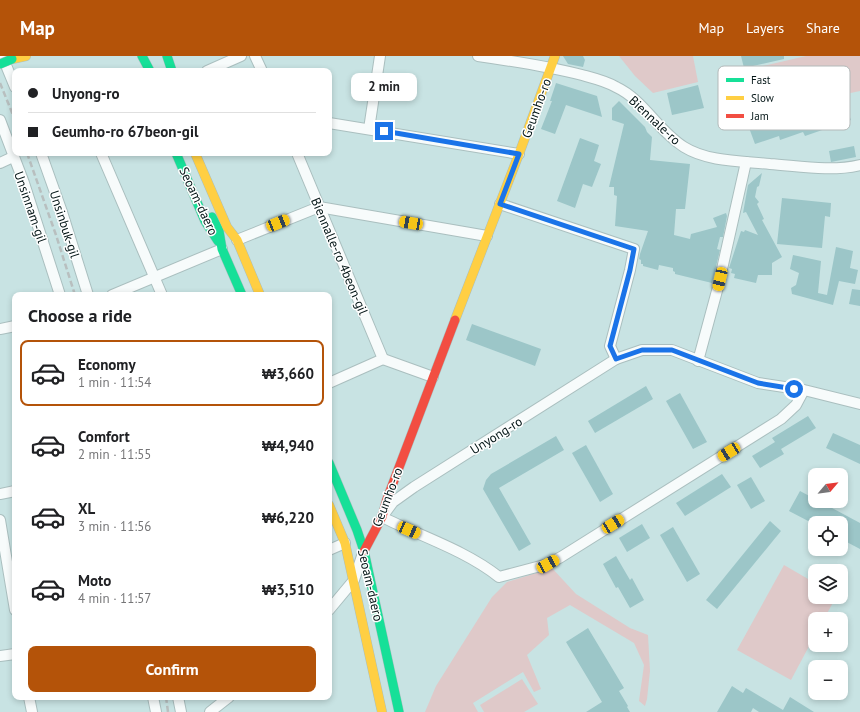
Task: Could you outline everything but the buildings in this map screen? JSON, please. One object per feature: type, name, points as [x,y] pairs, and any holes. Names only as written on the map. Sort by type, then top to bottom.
[{"type":"main road","points":[[0,64],[10,57],[26,56]]},
{"type":"main road","points":[[137,56],[141,68]]},
{"type":"main road","points":[[142,56],[148,68]]},
{"type":"main road","points":[[167,56],[171,68]]},
{"type":"main road","name":"Geumho-ro","points":[[364,551],[382,517],[387,498],[555,56]]},
{"type":"main road","name":"Seoam-daero","points":[[177,156],[205,222],[222,249],[241,292]]},
{"type":"main road","points":[[187,156],[223,229]]},
{"type":"main road","points":[[196,156],[223,229]]},
{"type":"main road","points":[[221,189],[236,226],[237,240]]},
{"type":"main road","name":"Seoam-daero","points":[[222,249],[223,229]]},
{"type":"main road","name":"Seoam-daero","points":[[223,229],[237,240],[259,292]]},
{"type":"main road","name":"Seoam-daero","points":[[332,470],[357,530],[364,551],[399,712]]},
{"type":"main road","name":"Seoam-daero","points":[[332,512],[345,543],[382,712]]},
{"type":"street","points":[[214,68],[241,56]]},
{"type":"street","points":[[255,56],[261,68]]},
{"type":"street","points":[[369,129],[380,56]]},
{"type":"street","name":"Biennale-ro","points":[[478,56],[551,67],[617,87],[634,100],[684,148],[715,158],[830,169],[860,165]]},
{"type":"street","points":[[10,57],[12,69]]},
{"type":"street","name":"Unsinnam-gil","points":[[0,120],[12,152]]},
{"type":"street","points":[[332,123],[519,154]]},
{"type":"street","name":"Unsinbuk-gil","points":[[42,156],[62,212],[87,292]]},
{"type":"street","points":[[102,156],[161,292]]},
{"type":"street","name":"Biennalle-ro 4beon-gil","points":[[298,156],[383,359]]},
{"type":"street","points":[[0,163],[14,157]]},
{"type":"street","name":"Unsinnam-gil","points":[[14,157],[24,183],[59,292]]},
{"type":"street","points":[[698,361],[718,287],[746,162]]},
{"type":"street","points":[[500,204],[634,249],[610,346],[616,359]]},
{"type":"street","points":[[237,240],[319,207],[487,236]]},
{"type":"street","points":[[119,292],[222,249]]},
{"type":"street","points":[[0,329],[12,327]]},
{"type":"street","name":"Unyong-ro","points":[[382,517],[393,502],[414,487],[616,359],[642,350],[672,350],[758,383],[804,390],[860,404]]},
{"type":"street","points":[[332,382],[383,359],[433,377]]},
{"type":"street","points":[[382,517],[458,552],[499,577],[548,564],[781,419],[796,405],[804,390]]},
{"type":"street","points":[[0,494],[12,492]]},
{"type":"street","points":[[0,520],[12,594]]},
{"type":"street","points":[[332,549],[345,543]]},
{"type":"street","name":"Geumho-ro","points":[[332,606],[354,580],[364,551]]},
{"type":"street","points":[[0,656],[12,654]]},
{"type":"street","points":[[30,700],[32,712]]},
{"type":"street","points":[[154,700],[156,712]]},
{"type":"street","points":[[179,700],[181,712]]},
{"type":"street","points":[[210,712],[225,700]]},
{"type":"shaded area","points":[[619,56],[693,56],[698,82],[653,93],[635,76]]},
{"type":"shaded area","points":[[806,56],[860,56],[860,91],[850,93],[850,66],[763,66]]},
{"type":"shaded area","points":[[784,565],[808,579],[808,604],[832,604],[828,612],[808,612],[808,648],[791,680],[737,650]]},
{"type":"shaded area","points":[[552,568],[576,594],[630,628],[648,635],[650,671],[645,706],[639,701],[644,665],[634,643],[570,605],[547,618],[549,635],[527,655],[541,689],[534,692],[523,672],[473,703],[478,712],[425,712],[436,686],[492,597],[507,582]]},
{"type":"shaded area","points":[[522,679],[538,704],[524,712],[484,712],[480,705]]},
{"type":"railway","points":[[0,83],[12,113]]},
{"type":"railway","points":[[28,156],[74,292]]},
{"type":"railway","points":[[166,700],[168,712]]},
{"type":"traffic: fast","points":[[142,56],[148,68]]},
{"type":"traffic: fast","points":[[167,56],[171,68]]},
{"type":"traffic: fast","points":[[0,64],[12,59]]},
{"type":"traffic: fast","points":[[177,156],[205,221],[218,241]]},
{"type":"traffic: fast","points":[[212,217],[219,231],[222,249],[241,292]]},
{"type":"traffic: fast","points":[[332,470],[357,530],[364,551],[399,712]]},
{"type":"traffic: slow","points":[[12,59],[26,56]]},
{"type":"traffic: slow","points":[[455,320],[555,56]]},
{"type":"traffic: slow","points":[[196,156],[227,227],[237,240],[259,292]]},
{"type":"traffic: slow","points":[[332,512],[345,543],[382,712]]},
{"type":"traffic: jam","points":[[364,551],[382,517],[387,499],[455,320]]},
{"type":"route","points":[[384,131],[519,154],[500,204],[634,249],[610,346],[616,359],[642,350],[672,350],[758,383],[794,389]]}]
